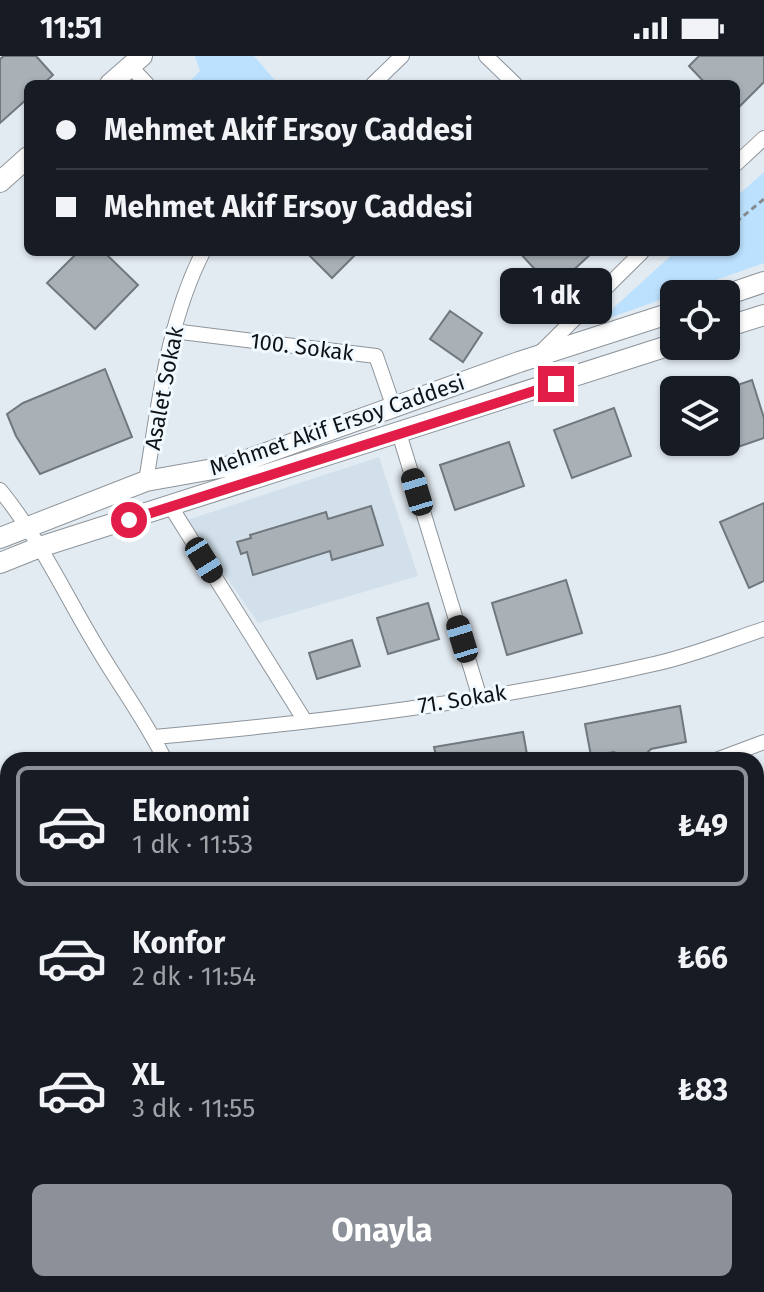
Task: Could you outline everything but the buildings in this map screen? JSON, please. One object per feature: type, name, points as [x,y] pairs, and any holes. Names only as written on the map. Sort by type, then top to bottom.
[{"type":"main road","points":[[115,80],[136,61]]},
{"type":"main road","points":[[2,175],[24,160]]},
{"type":"main road","points":[[740,290],[764,282]]},
{"type":"main road","name":"Mehmet Akif Ersoy Caddesi","points":[[0,538],[146,481],[230,466],[536,357],[660,317]]},
{"type":"main road","points":[[740,324],[763,320]]},
{"type":"main road","name":"Mehmet Akif Ersoy Caddesi","points":[[0,563],[40,547],[660,349]]},
{"type":"street","points":[[377,80],[402,56]]},
{"type":"street","points":[[486,56],[511,80]]},
{"type":"street","points":[[136,61],[145,80]]},
{"type":"street","points":[[740,160],[764,138]]},
{"type":"street","name":"Asalet Sokak","points":[[146,481],[173,331],[192,273],[201,256]]},
{"type":"street","points":[[536,357],[638,256]]},
{"type":"street","name":"100. Sokak","points":[[173,331],[376,356],[394,408]]},
{"type":"street","points":[[399,433],[480,698]]},
{"type":"street","points":[[0,490],[40,547],[161,752]]},
{"type":"street","points":[[171,507],[305,721]]},
{"type":"street","name":"71. Sokak","points":[[154,737],[480,698],[656,664],[764,629]]},
{"type":"street","points":[[737,752],[764,742]]},
{"type":"path","points":[[740,219],[764,199]]},
{"type":"shaded area","points":[[195,56],[254,56],[275,80],[191,80],[200,71]]},
{"type":"shaded area","points":[[764,172],[764,263],[716,280],[660,280],[660,300],[598,322],[671,256],[740,256],[740,193]]},
{"type":"shaded area","points":[[379,457],[418,576],[258,623],[187,520]]},
{"type":"route","points":[[129,520],[556,384]]}]
